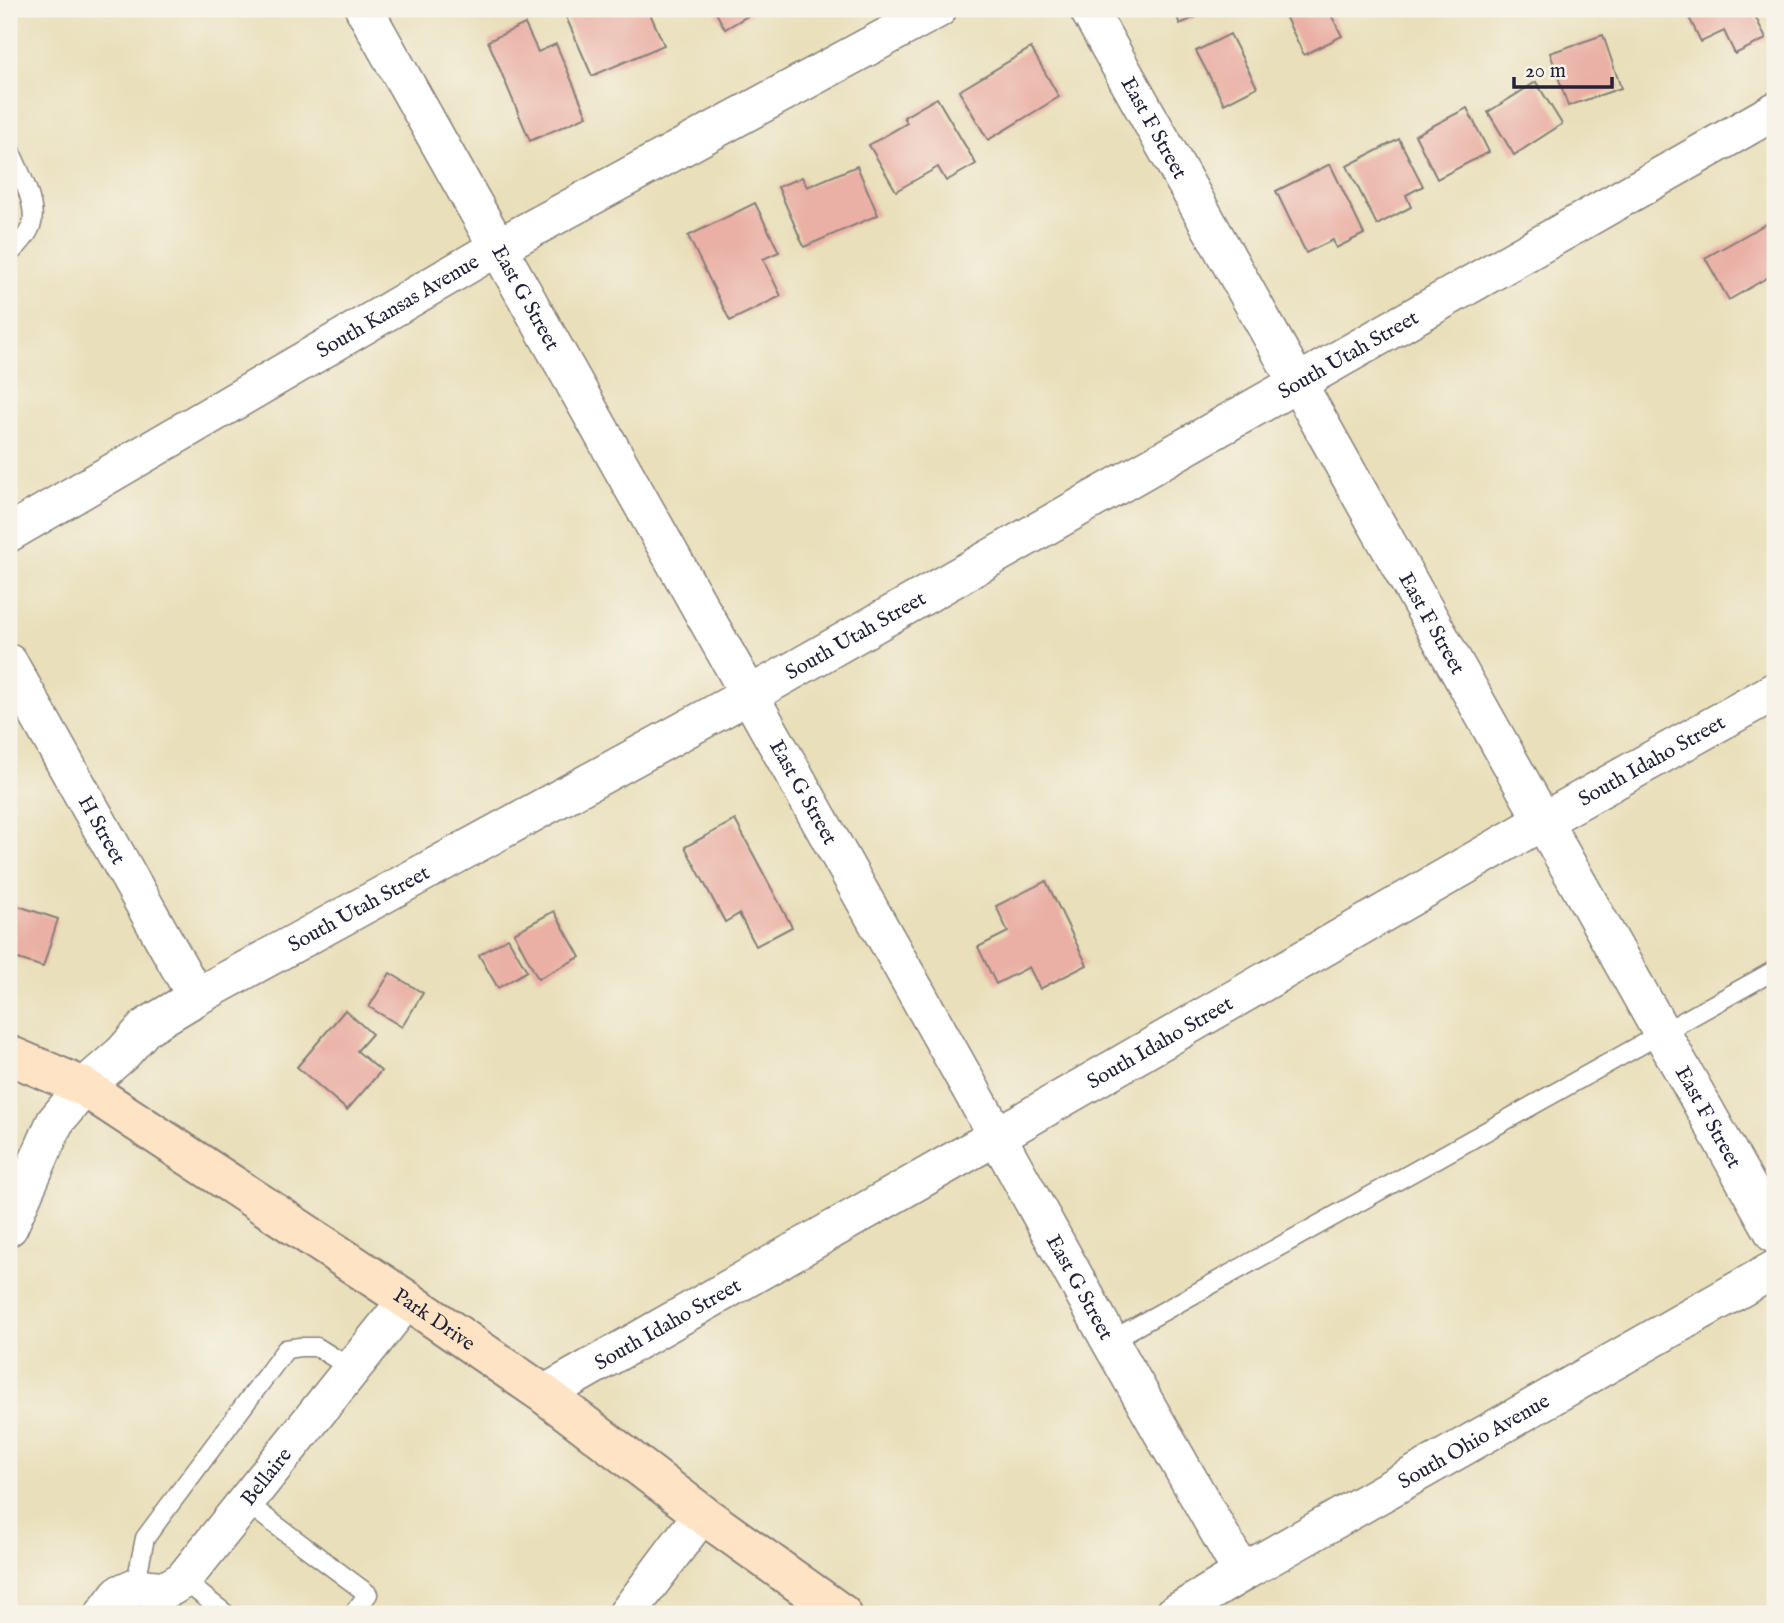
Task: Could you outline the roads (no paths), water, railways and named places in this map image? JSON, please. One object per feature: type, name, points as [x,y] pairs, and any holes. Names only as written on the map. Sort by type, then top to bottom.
[{"type":"street","name":"East G Street","points":[[364,9],[1242,1573]]},
{"type":"street","name":"South Kansas Avenue","points":[[9,533],[498,247],[938,9]]},
{"type":"street","name":"East F Street","points":[[1088,9],[1775,1235]]},
{"type":"street","name":"South Utah Street","points":[[9,1227],[55,1122],[84,1087],[123,1053],[146,1027],[749,694],[1775,111]]},
{"type":"street","name":"H Street","points":[[9,663],[196,997]]},
{"type":"street","name":"South Idaho Street","points":[[544,1394],[1543,821],[1775,691]]},
{"type":"street","name":"Park Drive","points":[[9,1055],[84,1087],[407,1300],[544,1394],[702,1514],[842,1614]]},
{"type":"street","name":"South Ohio Avenue","points":[[1174,1614],[1775,1269]]},
{"type":"street","name":"Bellaire","points":[[183,1580],[407,1300]]},
{"type":"street","points":[[627,1614],[702,1514]]},
{"type":"street","points":[[104,1614],[119,1594],[135,1587],[166,1590],[183,1580]]},
{"type":"lane","points":[[9,148],[28,190],[33,221],[24,238],[9,254]]},
{"type":"lane","points":[[1110,1340],[1775,970]]},
{"type":"lane","points":[[135,1587],[145,1538],[286,1349],[317,1347],[352,1368]]},
{"type":"lane","points":[[245,1502],[368,1594],[353,1614]]},
{"type":"lane","points":[[183,1580],[226,1614]]}]
